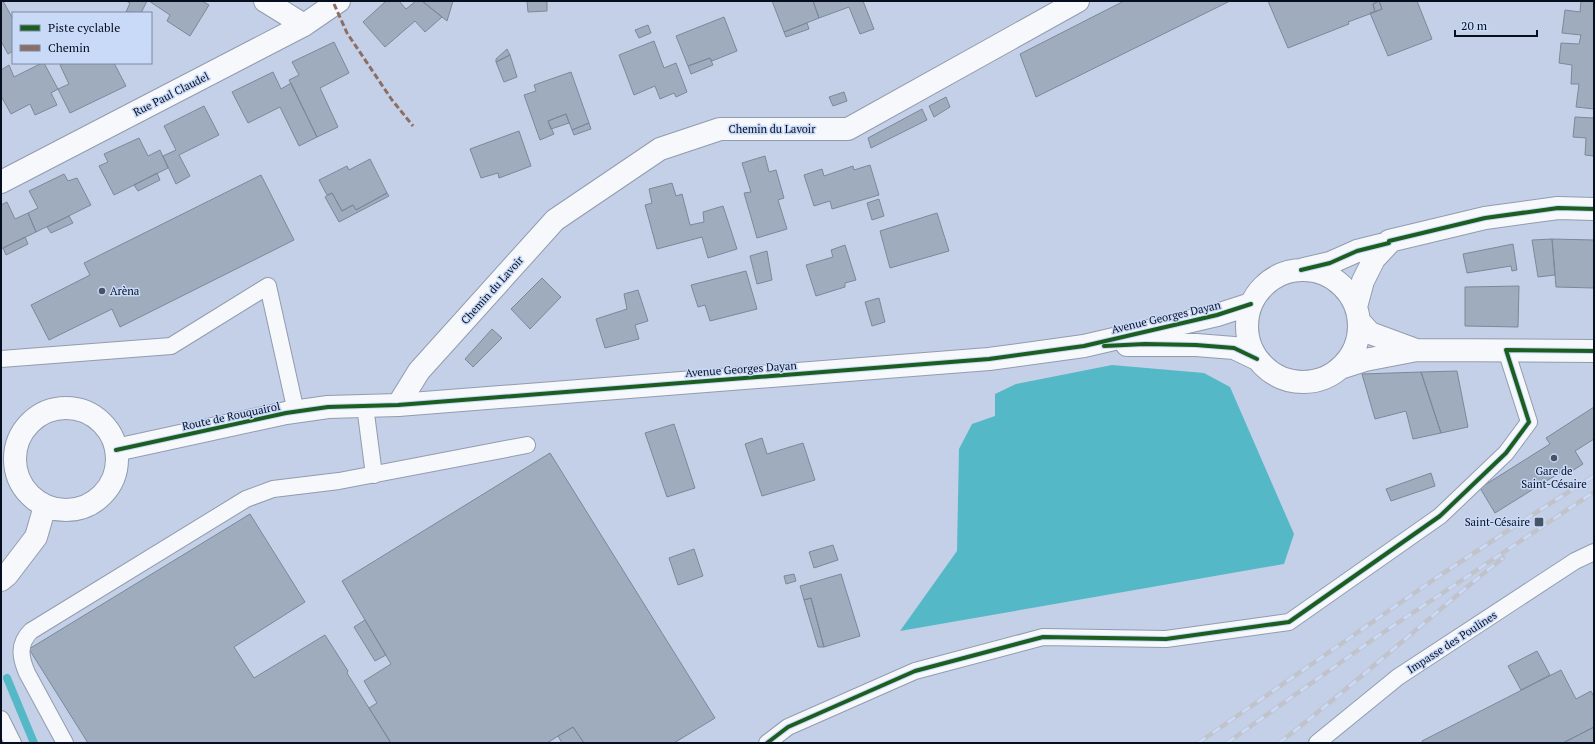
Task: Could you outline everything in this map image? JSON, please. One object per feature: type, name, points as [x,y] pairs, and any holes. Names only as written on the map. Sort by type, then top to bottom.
[{"type":"street","points":[[265,1],[304,25]]},
{"type":"street","name":"Rue Paul Claudel","points":[[4,175],[304,25],[339,1]]},
{"type":"street","name":"Chemin du Lavoir","points":[[398,405],[419,371],[555,220],[660,149],[720,129],[848,129],[1078,1]]},
{"type":"street","points":[[1389,243],[1374,259],[1362,281],[1357,314],[1359,334],[1355,347],[1347,361],[1340,368],[1326,377],[1310,382],[1295,382],[1277,376],[1262,366],[1251,348],[1246,326],[1251,304],[1263,286],[1270,280],[1286,272],[1330,263],[1357,251],[1485,218],[1558,208],[1594,208]]},
{"type":"street","points":[[1301,270],[1319,272],[1338,282],[1347,292],[1357,314],[1370,333],[1417,350]]},
{"type":"street","name":"Avenue Georges Dayan","points":[[398,405],[989,359],[1084,346],[1217,315],[1251,304]]},
{"type":"street","name":"Avenue Georges Dayan","points":[[1084,346],[1145,344],[1196,345],[1234,348],[1257,359]]},
{"type":"street","points":[[1340,368],[1365,360],[1417,350],[1594,351]]},
{"type":"street","name":"Route de Rouquairol","points":[[116,450],[296,412],[328,407],[398,405]]},
{"type":"street","points":[[56,409],[76,409],[95,417],[109,432],[116,450],[116,470],[109,486],[97,500],[81,508],[63,511],[45,506],[30,497],[20,483],[8,450],[36,417],[56,409]]},
{"type":"street","points":[[1,580],[7,575],[36,537],[45,506]]},
{"type":"lane","points":[[1,358],[171,346],[268,286],[296,412]]},
{"type":"lane","points":[[767,743],[788,727],[915,671],[1042,637],[1166,640],[1289,622],[1440,516],[1506,453],[1529,422],[1506,350]]},
{"type":"lane","points":[[365,406],[374,474]]},
{"type":"lane","points":[[65,743],[23,663],[21,653],[22,644],[25,637],[31,631],[246,499],[273,489],[339,481],[527,445]]},
{"type":"lane","name":"Impasse des Poulines","points":[[1317,743],[1398,677],[1575,561],[1594,552]]},
{"type":"lane","points":[[1,719],[13,743]]},
{"type":"water","points":[[1112,365],[1204,373],[1230,387],[1294,534],[1284,564],[900,631],[957,551],[959,449],[972,424],[995,416],[995,394],[1016,384]]},
{"type":"building","points":[[1,1],[3,1],[12,17],[12,52],[8,54],[1,41]]},
{"type":"building","points":[[126,1],[147,1],[142,12],[126,12],[130,3]]},
{"type":"building","points":[[149,1],[202,1],[209,5],[190,36],[167,21],[170,15]]},
{"type":"building","points":[[386,1],[399,1],[406,9],[416,1],[422,1],[442,17],[425,32],[415,21],[385,47],[363,22]]},
{"type":"building","points":[[422,1],[453,1],[447,21]]},
{"type":"building","points":[[527,1],[547,1],[547,11],[528,12]]},
{"type":"building","points":[[772,1],[813,1],[819,18],[784,32]]},
{"type":"building","points":[[813,1],[863,1],[874,29],[860,34],[849,7],[819,18]]},
{"type":"building","points":[[1124,1],[1230,1],[1036,97],[1020,54]]},
{"type":"building","points":[[1268,1],[1379,1],[1373,4],[1375,12],[1288,48]]},
{"type":"building","points":[[1379,1],[1417,1],[1432,39],[1388,56],[1370,13],[1382,9]]},
{"type":"building","points":[[1379,1],[1382,9],[1375,12],[1373,4]]},
{"type":"building","points":[[1581,1],[1594,1],[1594,109],[1576,107],[1579,84],[1571,84],[1572,65],[1559,63],[1561,43],[1579,44],[1581,35],[1562,33],[1565,10],[1580,12]]},
{"type":"building","points":[[724,17],[737,51],[712,61],[710,58],[688,66],[676,36]]},
{"type":"building","points":[[807,23],[809,29],[786,37],[784,32]]},
{"type":"building","points":[[648,25],[651,33],[639,38],[635,30]]},
{"type":"building","points":[[654,41],[664,68],[676,63],[687,92],[676,97],[674,93],[660,99],[655,86],[634,95],[619,55]]},
{"type":"building","points":[[334,42],[349,73],[320,88],[338,127],[317,137],[289,80],[299,75],[292,62]]},
{"type":"building","points":[[507,49],[510,55],[496,62],[496,59]]},
{"type":"building","points":[[510,55],[517,77],[504,82],[496,62]]},
{"type":"building","points":[[710,58],[713,65],[691,74],[688,66]]},
{"type":"building","points":[[40,64],[45,64],[58,89],[51,93],[57,105],[35,115],[30,104],[11,114],[1,96],[1,70],[9,65],[14,77]]},
{"type":"building","points":[[115,64],[126,86],[70,113],[58,89],[69,84],[60,65]]},
{"type":"building","points":[[273,72],[281,89],[291,83],[317,137],[299,146],[280,107],[248,123],[232,92]]},
{"type":"building","points":[[571,72],[589,123],[572,130],[566,114],[548,121],[554,134],[540,140],[524,95],[536,91],[534,85]]},
{"type":"building","points":[[844,92],[847,101],[833,106],[829,97]]},
{"type":"building","points":[[946,97],[950,107],[934,117],[929,106]]},
{"type":"building","points":[[204,106],[219,135],[179,155],[190,176],[176,184],[163,156],[176,150],[164,126]]},
{"type":"building","points":[[922,109],[927,120],[871,148],[868,138]]},
{"type":"building","points":[[566,114],[569,123],[551,129],[548,121]]},
{"type":"building","points":[[1575,117],[1594,118],[1594,156],[1585,155],[1586,138],[1573,137]]},
{"type":"building","points":[[589,123],[591,129],[574,135],[572,130]]},
{"type":"building","points":[[519,131],[531,166],[499,178],[498,173],[481,178],[470,149]]},
{"type":"building","points":[[139,138],[148,156],[160,150],[168,168],[114,195],[99,166],[108,162],[104,154]]},
{"type":"building","points":[[765,156],[769,172],[776,170],[784,198],[778,200],[787,229],[757,238],[744,193],[751,192],[742,163]]},
{"type":"building","points":[[370,159],[387,193],[356,210],[353,205],[342,211],[332,193],[327,195],[319,180],[347,166],[349,170]]},
{"type":"building","points":[[870,165],[879,195],[832,209],[830,201],[814,206],[804,175],[822,169],[824,176],[853,166],[854,170]]},
{"type":"building","points":[[157,173],[160,180],[138,191],[134,185]]},
{"type":"building","points":[[64,174],[68,181],[77,178],[91,205],[36,232],[28,213],[38,208],[29,191]]},
{"type":"building","points":[[261,175],[294,240],[120,327],[112,309],[49,340],[31,305],[90,275],[84,263]]},
{"type":"building","points":[[672,183],[676,196],[682,194],[690,225],[704,222],[703,212],[723,206],[737,249],[708,258],[702,237],[657,249],[645,205],[652,203],[649,189]]},
{"type":"building","points":[[332,193],[342,211],[353,205],[356,210],[387,193],[389,196],[339,222],[325,197]]},
{"type":"building","points":[[879,199],[884,216],[872,220],[867,203]]},
{"type":"building","points":[[7,202],[15,219],[28,213],[36,232],[1,249],[1,205]]},
{"type":"building","points":[[937,213],[949,251],[890,268],[880,231]]},
{"type":"building","points":[[69,216],[73,223],[51,233],[47,227]]},
{"type":"building","points":[[25,237],[28,244],[6,255],[3,248]]},
{"type":"building","points":[[1552,239],[1555,275],[1538,277],[1532,240]]},
{"type":"building","points":[[1552,239],[1594,240],[1594,288],[1556,287]]},
{"type":"building","points":[[1513,244],[1517,270],[1512,271],[1511,266],[1467,273],[1463,254]]},
{"type":"building","points":[[845,245],[856,280],[845,283],[845,287],[816,296],[806,265],[833,257],[831,250]]},
{"type":"building","points":[[767,251],[772,280],[757,284],[750,256]]},
{"type":"building","points":[[746,271],[757,309],[710,321],[705,305],[698,307],[691,285]]},
{"type":"building","points":[[542,278],[561,297],[530,329],[511,309]]},
{"type":"building","points":[[1519,286],[1518,327],[1465,326],[1465,287]]},
{"type":"building","points":[[638,290],[648,321],[635,325],[639,339],[605,348],[596,319],[627,309],[624,294]]},
{"type":"building","points":[[879,298],[885,322],[872,326],[865,302]]},
{"type":"building","points":[[492,329],[502,338],[473,367],[465,359]]},
{"type":"building","points":[[1457,371],[1468,427],[1441,433],[1421,372]]},
{"type":"building","points":[[1421,372],[1441,433],[1413,439],[1406,411],[1375,419],[1362,374]]},
{"type":"building","name":"Gare de Saint-Césaire","points":[[1594,407],[1594,439],[1575,451],[1583,464],[1567,474],[1564,470],[1495,513],[1480,488],[1550,444],[1546,438]]},
{"type":"building","points":[[674,424],[695,488],[667,497],[645,433]]},
{"type":"building","points":[[762,438],[767,454],[803,443],[815,480],[762,496],[745,444]]},
{"type":"building","points":[[550,453],[715,718],[674,743],[584,743],[573,727],[547,743],[391,743],[369,708],[377,703],[364,681],[391,664],[342,581]]},
{"type":"building","points":[[1431,473],[1435,486],[1391,501],[1386,489]]},
{"type":"building","points":[[250,514],[305,602],[234,647],[254,678],[325,635],[391,743],[88,743],[29,649]]},
{"type":"building","points":[[833,545],[838,560],[814,568],[809,552]]},
{"type":"building","points":[[694,549],[703,576],[678,585],[669,558]]},
{"type":"building","points":[[794,574],[796,581],[786,584],[784,576]]},
{"type":"building","points":[[841,574],[860,636],[824,647],[811,598],[804,600],[800,586]]},
{"type":"building","points":[[811,598],[824,647],[818,647],[804,600]]},
{"type":"building","points":[[365,620],[386,655],[375,661],[354,627]]},
{"type":"building","points":[[1537,651],[1550,675],[1521,690],[1508,666]]},
{"type":"building","points":[[1561,670],[1576,699],[1591,691],[1594,697],[1594,727],[1563,743],[1423,743],[1422,741]]},
{"type":"building","points":[[573,727],[584,743],[562,743],[558,736]]},
{"type":"building","points":[[1594,727],[1594,743],[1563,743]]},
{"type":"waterway","points":[[7,678],[34,743]]},
{"type":"railway","points":[[1198,743],[1436,578],[1594,476]]},
{"type":"railway","points":[[1227,743],[1375,638],[1594,492]]},
{"type":"railway","points":[[1279,743],[1336,698],[1503,558]]},
{"type":"marked path","points":[[334,4],[347,33],[392,100],[413,126]]},
{"type":"cycle path","points":[[1301,270],[1330,263],[1357,251],[1389,243],[1389,241],[1485,218],[1558,208],[1594,209]]},
{"type":"cycle path","points":[[116,450],[286,413],[328,407],[398,405],[989,359],[1084,346],[1217,315],[1251,304]]},
{"type":"cycle path","points":[[1104,346],[1145,344],[1196,345],[1234,348],[1257,359]]},
{"type":"cycle path","points":[[767,743],[788,727],[915,671],[1043,637],[1166,639],[1289,622],[1440,516],[1506,453],[1529,422],[1506,350],[1594,351]]},
{"type":"place","name":"Arèna","points":[[102,291]]},
{"type":"place","name":"Gare de Saint-Césaire","points":[[1554,458]]},
{"type":"place","name":"Saint-Césaire","points":[[1539,522]]}]
